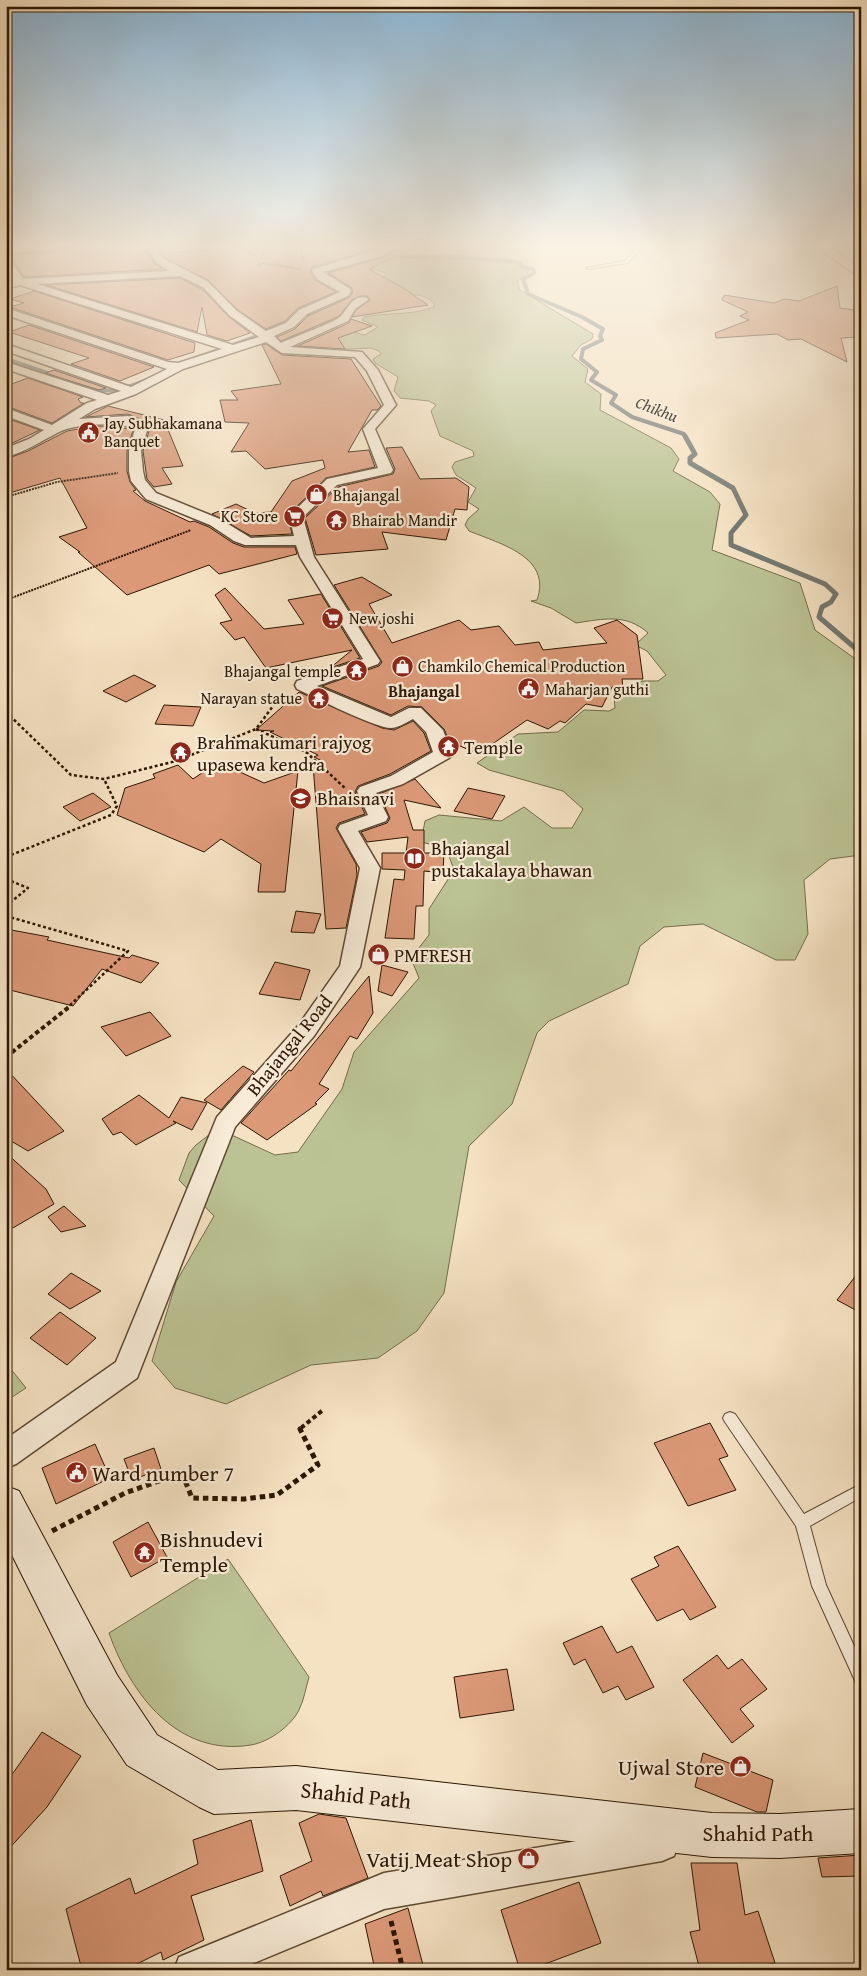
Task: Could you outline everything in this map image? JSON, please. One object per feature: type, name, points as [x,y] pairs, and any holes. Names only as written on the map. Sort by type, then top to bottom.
[{"type":"street","points":[[90,339],[166,365],[179,367]]},
{"type":"street","points":[[203,339],[234,349]]},
{"type":"street","points":[[6,453],[34,442],[52,429],[107,399],[132,391],[179,367],[234,349],[272,340],[282,350],[358,354],[372,370],[390,405],[369,428],[386,470],[332,482],[296,516],[304,540],[307,557],[372,661],[303,685]]},
{"type":"street","points":[[6,347],[132,391]]},
{"type":"street","points":[[6,365],[107,399]]},
{"type":"street","points":[[6,412],[52,429],[77,423],[128,420],[135,422],[142,427],[135,451],[138,481],[151,496],[215,522],[239,538],[250,542],[304,540]]},
{"type":"street","points":[[303,685],[336,702],[391,723],[415,712],[434,730],[443,754],[397,780],[366,791],[368,795]]},
{"type":"street","name":"Bhajangal Road","points":[[6,1455],[127,1370],[225,1123],[306,1031],[350,967],[370,868],[347,828],[379,817],[368,795]]},
{"type":"street","name":"Shahid Path","points":[[6,1503],[102,1690],[142,1750],[214,1792],[296,1788],[712,1835],[780,1836],[861,1831]]},
{"type":"street","points":[[192,1970],[384,1891],[712,1835]]},
{"type":"lane","points":[[730,1418],[802,1523],[819,1586],[861,1678]]},
{"type":"lane","points":[[802,1523],[861,1490]]},
{"type":"path","points":[[6,496],[57,482],[136,471]]},
{"type":"path","points":[[6,600],[215,522]]},
{"type":"path","points":[[6,712],[71,775],[104,778],[176,761],[256,729],[276,702],[303,685]]},
{"type":"path","points":[[256,729],[306,752],[341,782],[353,798],[368,795]]},
{"type":"path","points":[[6,857],[111,815],[117,806],[104,778]]},
{"type":"path","points":[[6,879],[28,888],[6,906]]},
{"type":"path","points":[[6,916],[128,951],[76,1001],[6,1056]]},
{"type":"path","points":[[28,1544],[125,1494],[182,1473],[192,1498],[244,1499],[277,1495],[318,1465],[300,1429],[323,1410]]},
{"type":"path","points":[[384,1891],[403,1970]]},
{"type":"green space","points":[[306,339],[592,339],[581,345],[572,356],[588,369],[585,382],[601,394],[600,410],[671,448],[679,459],[673,471],[710,492],[720,504],[712,550],[800,583],[815,630],[861,663],[861,855],[830,859],[804,880],[808,934],[795,960],[776,960],[703,924],[664,927],[640,946],[628,984],[549,1021],[537,1033],[512,1104],[469,1146],[444,1293],[417,1331],[378,1358],[311,1365],[226,1404],[175,1388],[152,1361],[176,1282],[214,1216],[179,1180],[189,1153],[214,1131],[225,1132],[275,1155],[298,1152],[342,1089],[354,1052],[419,978],[411,958],[429,935],[429,909],[454,870],[446,848],[421,842],[425,821],[439,815],[501,821],[524,807],[552,828],[572,828],[583,809],[563,791],[489,770],[477,763],[518,734],[558,732],[584,710],[609,711],[615,708],[614,695],[642,681],[658,681],[666,675],[647,651],[635,645],[648,633],[631,622],[605,619],[576,623],[551,608],[531,601],[537,600],[540,585],[537,573],[531,563],[509,547],[469,531],[465,525],[468,519],[479,509],[468,502],[476,488],[456,475],[452,467],[455,462],[474,456],[473,451],[440,436],[431,411],[436,405],[429,401],[400,398],[394,391],[398,377],[375,363],[373,359],[381,354],[379,351],[371,348],[332,350],[293,348]]},
{"type":"green space","points":[[6,1363],[26,1388],[6,1401]]},
{"type":"green space","points":[[228,1559],[309,1677],[301,1706],[291,1722],[272,1737],[251,1745],[225,1746],[201,1741],[180,1731],[161,1717],[144,1699],[130,1678],[118,1656],[109,1633]]},
{"type":"building","points":[[31,339],[71,339],[154,367],[120,381],[71,364],[89,358]]},
{"type":"building","points":[[106,339],[183,339],[195,343],[194,352],[168,360]]},
{"type":"building","points":[[313,339],[339,339],[345,349],[298,346]]},
{"type":"building","points":[[801,339],[841,339],[847,362]]},
{"type":"building","points":[[266,344],[282,355],[351,359],[381,406],[377,410],[372,410],[348,452],[369,450],[375,467],[326,478],[288,515],[292,534],[251,536],[212,514],[236,504],[255,513],[271,512],[292,481],[325,468],[323,460],[265,469],[246,451],[231,452],[249,423],[225,422],[220,400],[238,400],[231,391],[281,384],[262,345]]},
{"type":"building","points":[[54,370],[106,388],[99,390],[45,373]]},
{"type":"building","points":[[28,378],[83,397],[78,399],[81,403],[84,403],[52,423],[6,406],[6,386]]},
{"type":"building","points":[[108,406],[164,420],[183,466],[162,468],[172,484],[154,487],[147,479],[143,451],[150,428],[147,422],[128,414],[86,417]]},
{"type":"building","points":[[6,418],[40,430],[6,446]]},
{"type":"building","points":[[97,426],[133,430],[127,451],[127,471],[130,482],[136,490],[133,491],[145,501],[190,522],[194,521],[209,527],[233,543],[244,547],[295,547],[297,554],[219,574],[209,565],[127,595],[78,552],[80,552],[59,537],[87,528],[60,478],[6,494],[6,459],[28,451],[67,431]]},
{"type":"building","points":[[402,447],[420,479],[456,478],[469,487],[467,510],[455,509],[446,540],[382,532],[388,549],[316,555],[305,518],[338,487],[393,474],[395,469],[386,448]]},
{"type":"building","points":[[362,577],[392,595],[369,604],[392,643],[459,620],[471,630],[499,626],[515,645],[539,642],[543,650],[607,643],[594,628],[617,620],[637,635],[643,679],[622,679],[623,687],[612,687],[602,707],[586,704],[565,723],[560,721],[548,729],[527,720],[478,754],[449,741],[444,729],[422,707],[408,706],[391,715],[322,686],[379,666],[382,662],[334,585]]},
{"type":"building","points":[[225,588],[264,629],[304,624],[288,600],[321,594],[360,658],[330,668],[352,650],[266,668],[244,637],[235,640],[220,623],[232,620],[215,595]]},
{"type":"building","points":[[134,675],[156,686],[126,702],[103,691]]},
{"type":"building","points":[[299,692],[382,728],[394,730],[413,721],[424,733],[431,751],[390,774],[358,786],[355,792],[365,814],[339,823],[336,828],[356,864],[357,875],[346,928],[326,929],[313,765],[322,761],[314,757],[318,755],[270,732],[274,731],[256,730]]},
{"type":"building","points":[[164,705],[201,707],[193,726],[155,724]]},
{"type":"building","points":[[218,762],[264,783],[298,771],[285,892],[258,892],[261,864],[221,839],[204,852],[117,815],[125,788],[155,778],[153,774],[178,765],[193,779]]},
{"type":"building","points":[[415,779],[441,808],[404,800],[413,830],[424,830],[424,853],[444,853],[443,873],[424,871],[423,906],[416,906],[414,939],[385,938],[394,879],[404,880],[405,870],[382,869],[382,853],[406,853],[408,837],[367,842],[361,832],[387,823],[390,818],[379,794]]},
{"type":"building","points":[[468,788],[505,796],[492,819],[454,811]]},
{"type":"building","points":[[93,793],[111,807],[80,821],[63,807]]},
{"type":"building","points":[[296,911],[321,914],[314,933],[291,932]]},
{"type":"building","points":[[6,929],[49,937],[47,940],[129,958],[132,955],[159,963],[141,983],[102,969],[73,1006],[6,989]]},
{"type":"building","points":[[275,962],[310,970],[300,1000],[259,994]]},
{"type":"building","points":[[382,965],[408,972],[392,996],[378,991]]},
{"type":"building","points":[[369,976],[373,1013],[357,1039],[350,1036],[319,1084],[329,1089],[315,1103],[317,1104],[267,1140],[241,1123],[289,1070],[291,1071]]},
{"type":"building","points":[[150,1012],[171,1036],[126,1056],[101,1027]]},
{"type":"building","points":[[243,1066],[254,1072],[221,1110],[204,1100]]},
{"type":"building","points":[[6,1069],[64,1131],[28,1151],[6,1138]]},
{"type":"building","points":[[139,1095],[169,1118],[181,1097],[207,1103],[192,1130],[173,1121],[176,1123],[136,1145],[121,1132],[113,1135],[102,1119]]},
{"type":"building","points":[[6,1153],[46,1189],[54,1204],[6,1232]]},
{"type":"building","points":[[64,1206],[86,1226],[61,1232],[48,1217]]},
{"type":"building","points":[[861,1269],[861,1313],[837,1300]]},
{"type":"building","points":[[71,1273],[101,1291],[70,1309],[48,1294]]},
{"type":"building","points":[[60,1312],[96,1338],[67,1365],[30,1338]]},
{"type":"building","points":[[710,1423],[728,1456],[719,1459],[736,1490],[688,1506],[654,1443]]},
{"type":"building","name":"Ward number 7","points":[[95,1444],[110,1478],[56,1504],[42,1468]]},
{"type":"building","points":[[154,1448],[161,1469],[132,1480],[124,1459]]},
{"type":"building","points":[[148,1522],[167,1557],[131,1577],[113,1542]]},
{"type":"building","points":[[678,1546],[716,1607],[690,1620],[683,1609],[657,1621],[631,1579],[659,1566],[654,1557]]},
{"type":"building","points":[[602,1626],[617,1653],[632,1646],[654,1687],[626,1700],[618,1686],[603,1693],[585,1659],[574,1665],[563,1643]]},
{"type":"building","points":[[717,1655],[728,1669],[742,1659],[767,1689],[740,1709],[754,1726],[732,1743],[683,1680]]},
{"type":"building","points":[[507,1669],[514,1710],[460,1718],[454,1677]]},
{"type":"building","points":[[42,1732],[81,1756],[47,1807],[6,1852],[6,1783]]},
{"type":"building","points":[[703,1753],[773,1780],[766,1812],[757,1812],[695,1787]]},
{"type":"building","points":[[319,1814],[346,1818],[368,1878],[323,1896],[321,1891],[290,1906],[280,1876],[312,1861],[299,1823]]},
{"type":"building","points":[[251,1820],[263,1871],[191,1896],[204,1940],[163,1960],[161,1952],[125,1970],[82,1970],[66,1909],[130,1878],[135,1894],[198,1864],[193,1840]]},
{"type":"building","points":[[861,1855],[861,1876],[822,1877],[818,1858]]},
{"type":"building","points":[[691,1863],[737,1863],[745,1915],[758,1911],[775,1963],[740,1970],[700,1970],[690,1932],[700,1930]]},
{"type":"building","points":[[579,1882],[601,1943],[529,1970],[520,1970],[501,1910]]},
{"type":"building","points":[[408,1908],[423,1965],[408,1970],[375,1970],[365,1924]]},
{"type":"waterway","name":"Chikhu","points":[[176,365],[249,339]]},
{"type":"waterway","name":"Chikhu","points":[[602,339],[583,349],[581,359],[597,372],[591,380],[616,395],[611,403],[632,417],[684,434],[685,436]]},
{"type":"waterway","name":"Chikhu","points":[[6,359],[56,376]]},
{"type":"waterway","name":"Chikhu","points":[[67,379],[89,387],[106,390],[124,388],[146,380]]},
{"type":"waterway","name":"Chikhu","points":[[685,436],[695,454],[690,458],[690,463],[733,488],[746,515],[731,533],[731,545],[825,584],[836,594],[831,602],[822,607],[819,617],[861,653]]},
{"type":"place","name":"Jay Subhakamana Banquet","points":[[88,432]]},
{"type":"place","name":"Bhajangal","points":[[317,495]]},
{"type":"place","name":"KC Store","points":[[294,516]]},
{"type":"place","name":"Bhairab Mandir","points":[[336,520]]},
{"type":"place","name":"New joshi","points":[[333,618]]},
{"type":"place","name":"Chamkilo Chemical Production","points":[[402,666]]},
{"type":"place","name":"Bhajangal temple","points":[[357,671]]},
{"type":"place","name":"Maharjan guthi","points":[[529,689]]},
{"type":"place","name":"Narayan statue","points":[[318,698]]},
{"type":"place","name":"Temple","points":[[448,747]]},
{"type":"place","name":"Brahmakumari rajyog upasewa kendra","points":[[181,753]]},
{"type":"place","name":"Bhaisnavi","points":[[301,798]]},
{"type":"place","name":"Bhajangal pustakalaya bhawan","points":[[415,859]]},
{"type":"place","name":"PMFRESH","points":[[378,955]]},
{"type":"place","name":"Ward number 7","points":[[76,1473]]},
{"type":"place","name":"Bishnudevi Temple","points":[[144,1552]]},
{"type":"place","name":"Ujwal Store","points":[[740,1767]]},
{"type":"place","name":"Vatij Meat Shop","points":[[528,1859]]},
{"type":"district","name":"Bhajangal","points":[[424,691]]}]
